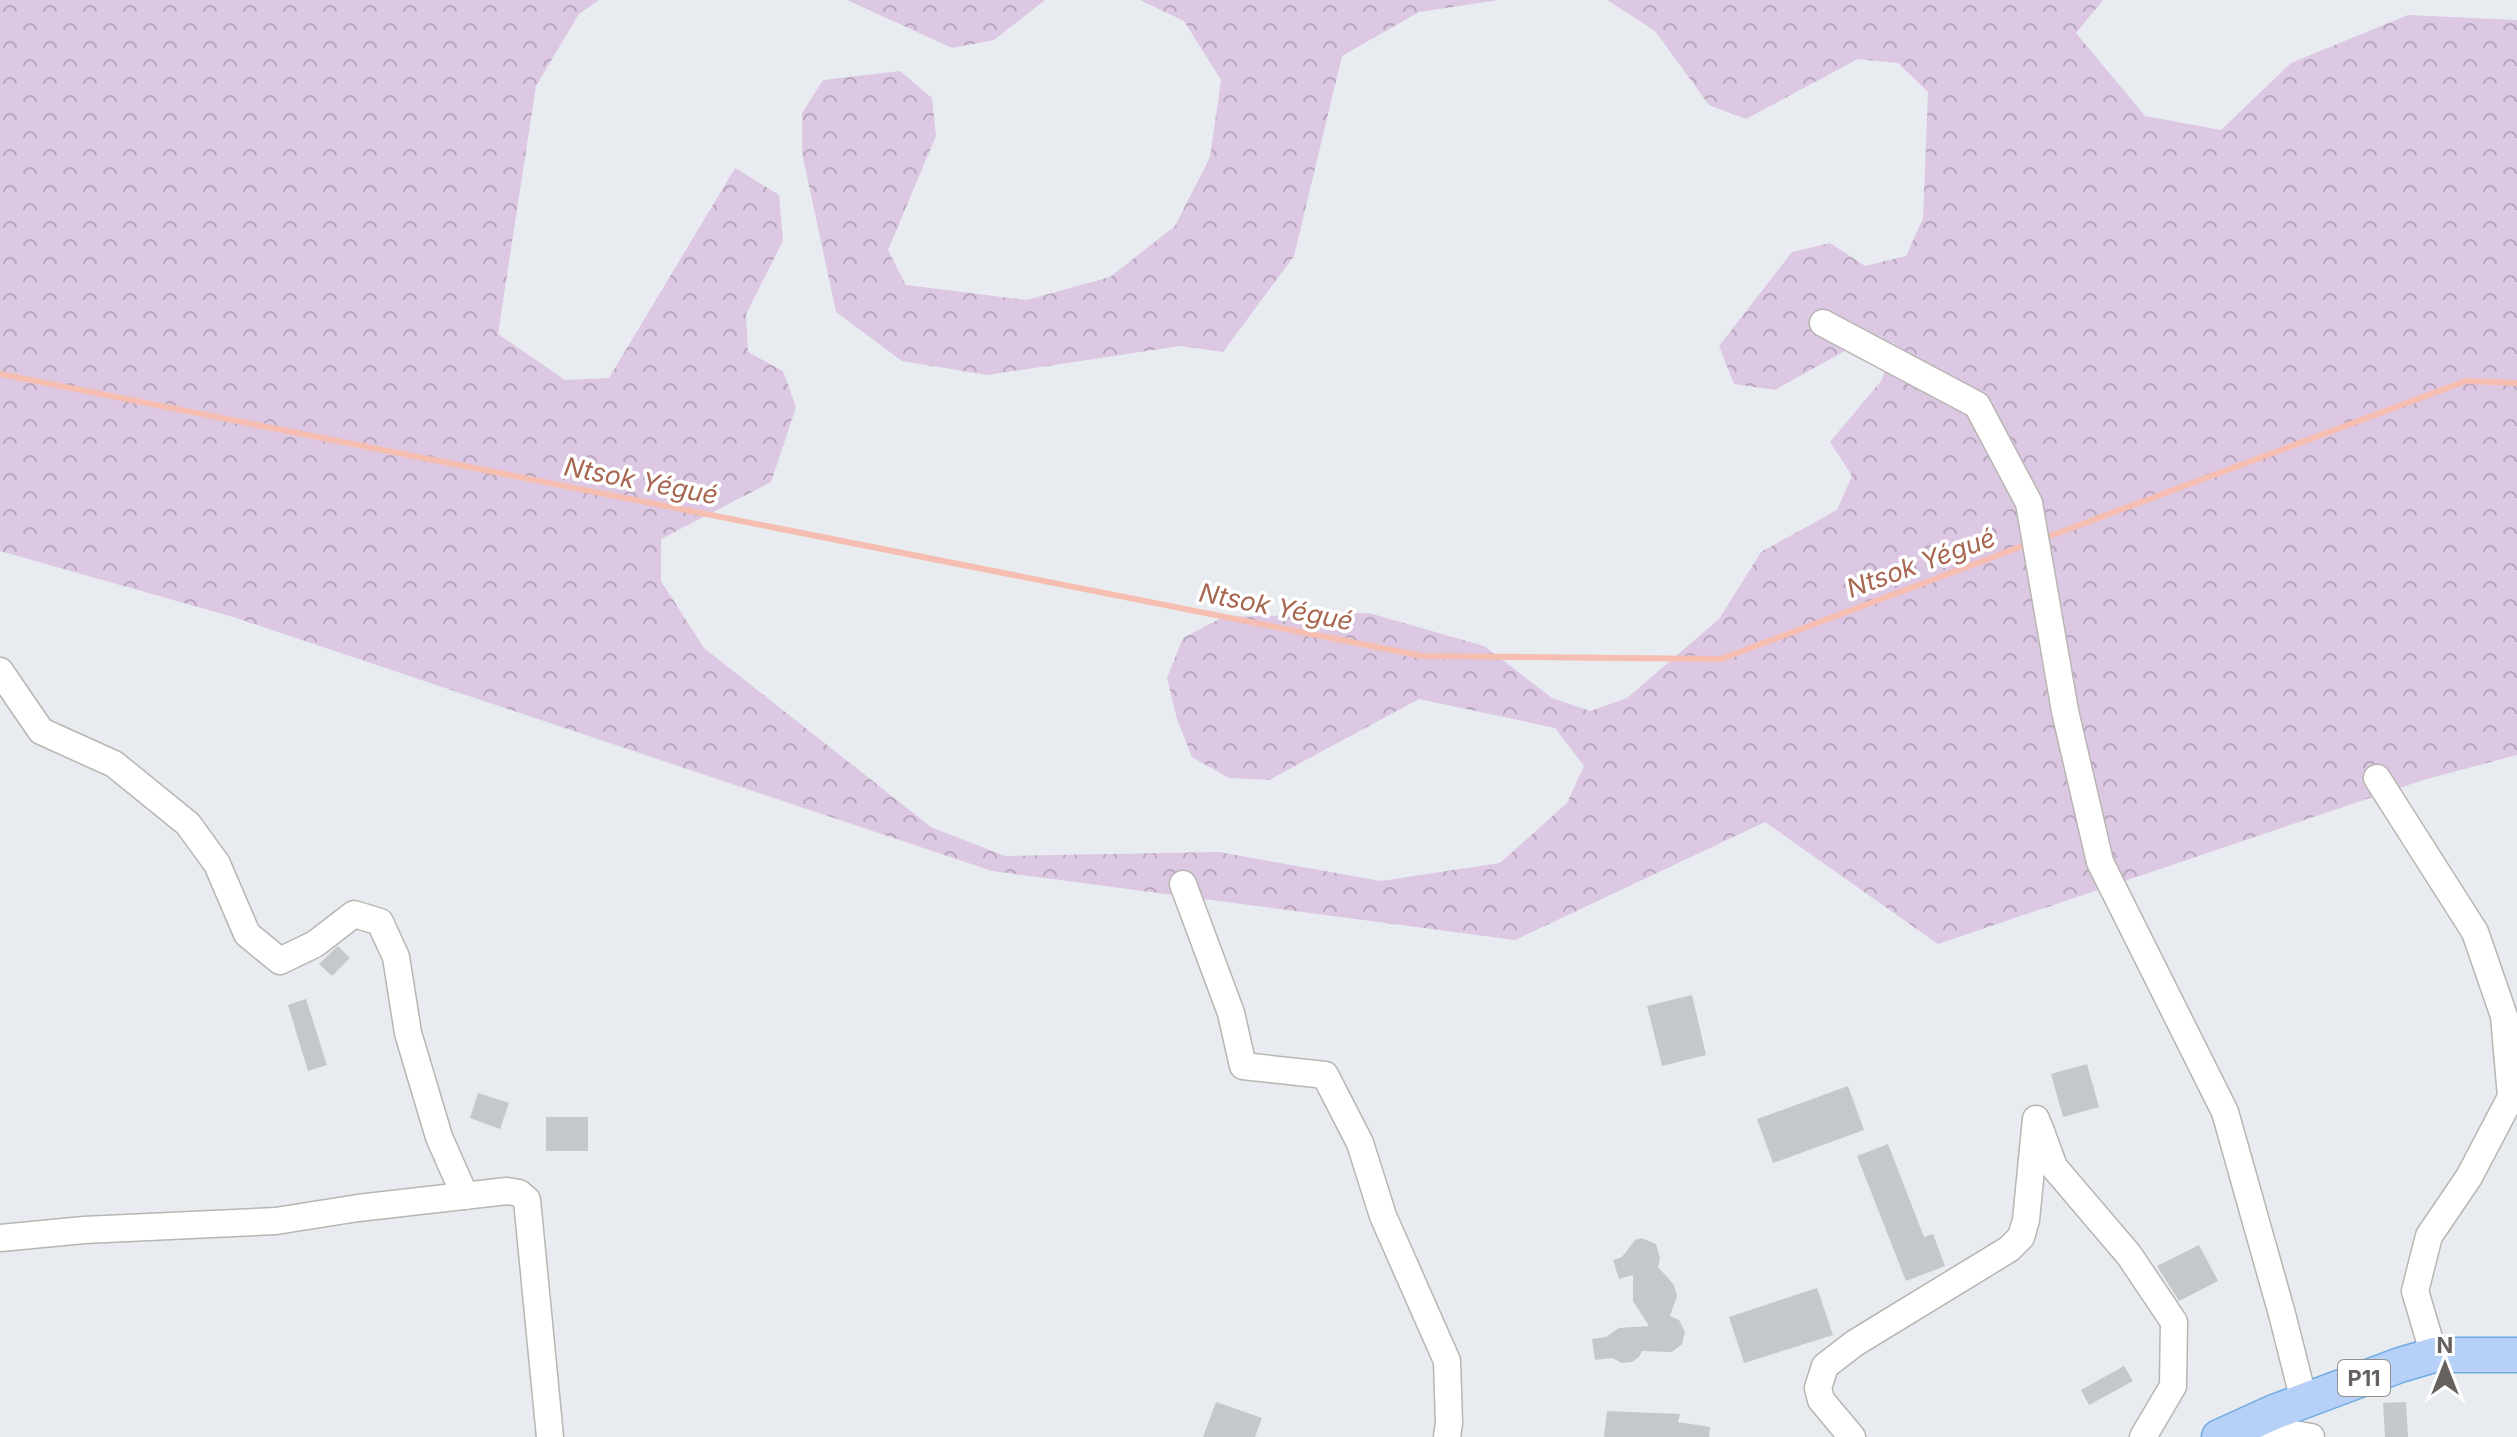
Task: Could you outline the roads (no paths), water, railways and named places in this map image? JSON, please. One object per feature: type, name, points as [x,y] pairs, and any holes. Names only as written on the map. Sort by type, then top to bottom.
[{"type":"main road","name":"P11","points":[[2219,1437],[2275,1420],[2400,1365],[2434,1355],[2517,1355]]},
{"type":"street","points":[[1823,323],[1977,405],[2029,503],[2065,711],[2100,862],[2225,1112],[2282,1314],[2275,1420],[2311,1437]]},
{"type":"street","points":[[0,671],[41,731],[114,764],[188,824],[217,864],[247,934],[280,961],[315,944],[354,914],[380,922],[396,957],[408,1033],[439,1137],[465,1196]]},
{"type":"street","points":[[2377,778],[2475,932],[2504,1016],[2511,1097],[2469,1177],[2429,1236],[2415,1291],[2434,1355]]},
{"type":"street","points":[[1183,884],[1231,1013],[1243,1066],[1325,1075],[1360,1143],[1383,1216],[1447,1361],[1447,1437]]},
{"type":"street","points":[[1852,1437],[1821,1400],[1818,1388],[1825,1366],[1855,1343],[2009,1249],[2021,1237],[2028,1207],[2036,1119],[2054,1167],[2129,1255],[2174,1322],[2173,1386],[2143,1437]]},
{"type":"street","points":[[0,1238],[84,1230],[276,1221],[358,1208],[507,1191],[519,1193],[527,1200],[550,1437]]},
{"type":"waterway","name":"Ntsok Yégué","points":[[0,374],[1422,656],[1721,659],[2028,544]]},
{"type":"waterway","name":"Ntsok Yégué","points":[[2042,539],[2466,381],[2517,383]]}]
